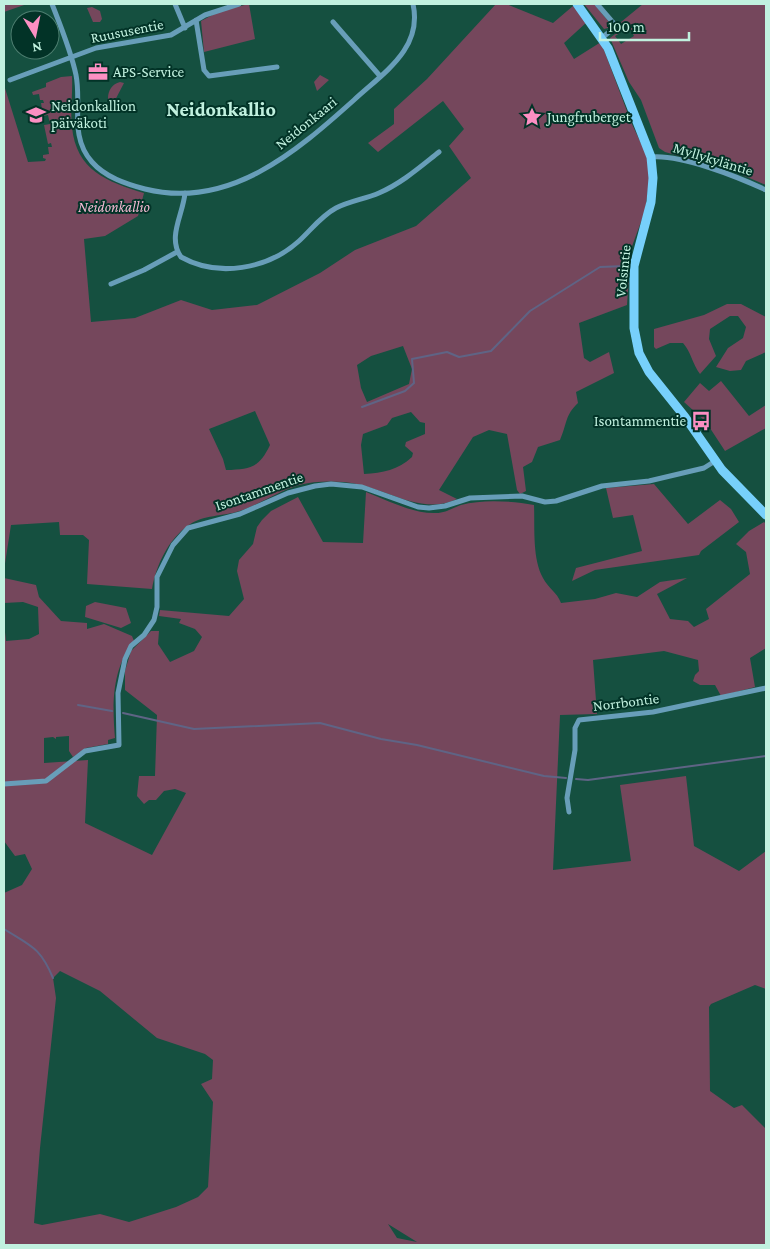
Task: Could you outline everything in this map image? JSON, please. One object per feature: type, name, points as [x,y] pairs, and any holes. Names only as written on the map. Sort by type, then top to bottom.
[{"type":"street","name":"Neidonkaari","points":[[52,4],[72,57],[78,87],[78,131],[81,143],[90,160],[110,177],[134,186],[165,192],[185,193],[224,187],[268,168],[309,140],[401,57],[410,43],[416,20],[413,4]]},
{"type":"street","points":[[175,4],[185,28]]},
{"type":"street","name":"Ruususentie","points":[[10,80],[110,44],[171,35],[215,11],[239,4]]},
{"type":"street","name":"Volsintie","points":[[577,4],[602,38],[651,157],[653,178],[651,202],[634,266],[636,341],[649,372],[736,486],[766,515]]},
{"type":"street","points":[[597,4],[616,26],[602,38]]},
{"type":"street","points":[[196,20],[204,70],[209,76],[277,67]]},
{"type":"street","points":[[333,22],[380,76]]},
{"type":"street","points":[[185,193],[184,206],[174,238],[177,252],[188,262],[217,268],[245,267],[269,260],[288,250],[336,208],[394,185],[439,152]]},
{"type":"street","name":"Myllykyläntie","points":[[651,157],[661,156],[707,168],[766,190]]},
{"type":"street","points":[[111,284],[144,270],[177,252]]},
{"type":"street","name":"Isontammentie","points":[[4,784],[46,781],[84,751],[119,745],[118,693],[125,659],[131,646],[144,635],[154,620],[157,607],[157,577],[173,545],[188,528],[240,514],[288,493],[315,486],[331,484],[362,487],[418,507],[429,508],[445,506],[470,498],[522,496],[550,501],[566,499],[602,486],[649,481],[704,468],[715,460]]},
{"type":"street","name":"Norrbontie","points":[[569,812],[567,798],[575,750],[575,728],[579,720],[655,712],[766,688]]},
{"type":"green space","points":[[4,4],[27,4],[4,12]]},
{"type":"green space","points":[[249,4],[255,39],[204,52],[201,21],[220,11]]},
{"type":"green space","points":[[496,4],[506,4],[553,23],[573,6],[587,22],[564,43],[574,59],[601,42],[631,122],[647,156],[650,175],[645,211],[631,249],[627,305],[579,323],[584,358],[590,362],[609,352],[614,373],[576,392],[578,403],[568,416],[560,440],[538,447],[532,462],[523,467],[526,491],[520,494],[517,490],[507,434],[489,430],[473,437],[439,490],[457,499],[443,504],[429,504],[415,502],[358,484],[322,482],[299,485],[240,511],[207,517],[189,525],[169,545],[160,562],[152,589],[87,584],[89,540],[83,535],[60,535],[59,522],[11,525],[4,570],[4,85],[28,162],[45,161],[46,159],[43,158],[43,155],[49,154],[48,147],[52,147],[51,143],[48,144],[44,125],[50,124],[48,115],[43,116],[41,103],[44,103],[43,100],[40,100],[39,94],[33,95],[32,92],[46,87],[46,83],[61,77],[72,76],[72,127],[80,154],[87,164],[106,179],[144,193],[138,216],[105,236],[84,239],[91,322],[135,318],[181,300],[212,310],[257,305],[320,273],[355,250],[416,226],[471,178],[449,146],[464,129],[443,101],[378,152],[368,143],[394,124],[394,109],[427,79]],"holes":[[[403,346],[412,369],[409,384],[367,402],[361,388],[357,365],[371,356]],[[255,411],[270,445],[258,463],[253,466],[226,470],[209,429]],[[411,412],[420,422],[425,423],[425,434],[406,442],[405,446],[413,453],[412,457],[401,465],[384,472],[364,474],[361,445],[363,434],[387,425],[392,418]]]},
{"type":"green space","points":[[584,4],[594,4],[609,22],[608,28],[604,29]]},
{"type":"green space","points":[[643,4],[766,4],[766,185],[733,171],[665,152],[659,148],[641,100],[629,82],[610,38],[619,31],[620,33],[615,36],[621,44],[634,36],[628,25],[623,28],[621,22]]},
{"type":"green space","points":[[92,7],[100,11],[102,19],[100,22],[93,22],[87,8]]},
{"type":"green space","points":[[320,75],[329,80],[317,91],[314,82]]},
{"type":"green space","points":[[120,82],[124,83],[111,108],[108,101],[110,89]]},
{"type":"green space","points":[[727,304],[741,304],[766,317],[766,352],[746,361],[741,370],[730,371],[716,367],[728,348],[743,338],[746,327],[738,316],[730,316],[710,329],[709,339],[716,356],[700,374],[683,343],[670,343],[656,349],[654,347],[654,329],[704,315]]},
{"type":"green space","points":[[721,381],[749,416],[766,405],[766,428],[725,451],[706,422],[684,402],[700,383],[709,391]]},
{"type":"green space","points":[[654,484],[688,524],[720,500],[731,509],[739,522],[701,551],[699,555],[595,570],[572,581],[576,568],[642,551],[633,515],[613,518],[606,488]]},
{"type":"green space","points":[[366,492],[400,506],[427,513],[443,512],[461,505],[488,501],[534,505],[535,542],[539,570],[561,603],[595,599],[616,593],[637,597],[660,582],[687,578],[657,594],[670,619],[688,621],[694,627],[709,619],[706,609],[750,574],[746,552],[736,544],[749,531],[764,522],[766,524],[766,648],[750,658],[755,687],[721,696],[715,685],[700,685],[693,681],[699,671],[698,660],[664,651],[593,660],[597,714],[560,715],[553,870],[631,861],[620,785],[686,776],[694,846],[739,871],[766,851],[766,989],[755,985],[711,1004],[709,1007],[710,1091],[734,1108],[742,1105],[766,1129],[766,1245],[4,1245],[4,893],[22,885],[32,869],[25,854],[15,856],[4,841],[4,623],[6,641],[29,639],[39,634],[38,607],[23,602],[4,603],[4,578],[36,585],[39,597],[61,621],[87,623],[87,629],[104,624],[132,636],[134,641],[121,663],[115,687],[115,738],[108,740],[108,744],[86,748],[73,757],[69,751],[69,736],[56,737],[56,739],[53,737],[44,738],[44,763],[88,760],[85,823],[152,855],[186,793],[175,789],[164,791],[156,800],[149,800],[144,804],[137,796],[139,776],[155,776],[157,715],[125,690],[125,671],[131,651],[151,631],[159,631],[158,644],[170,662],[194,651],[202,637],[195,629],[179,623],[181,619],[159,616],[160,610],[229,616],[244,599],[237,571],[239,560],[253,544],[257,527],[271,511],[298,497],[323,542],[363,543]],"holes":[[[60,971],[100,991],[157,1038],[205,1054],[213,1060],[212,1079],[201,1084],[213,1102],[208,1187],[198,1197],[176,1207],[129,1222],[100,1214],[42,1225],[34,1223],[56,998],[53,978]],[[388,1224],[417,1242],[397,1238]]]},
{"type":"green space","points":[[95,602],[126,608],[131,623],[121,628],[85,617],[86,606]]},
{"type":"waterway","points":[[362,407],[405,391],[414,383],[412,359],[447,352],[459,357],[491,351],[530,311],[600,267],[626,266]]},
{"type":"waterway","points":[[78,705],[112,711]]},
{"type":"waterway","points":[[123,713],[194,729],[320,723],[381,739],[417,745],[544,776],[566,778]]},
{"type":"waterway","points":[[576,779],[588,780],[766,756]]},
{"type":"waterway","points":[[4,929],[34,948],[44,960],[53,978]]},
{"type":"place","name":"APS-Service","points":[[98,72]]},
{"type":"place","name":"Neidonkallion päiväkoti","points":[[36,115]]},
{"type":"place","name":"Jungfruberget","points":[[532,117]]},
{"type":"place","name":"Isontammentie","points":[[701,421]]},
{"type":"district","name":"Neidonkallio","points":[[221,109]]}]
